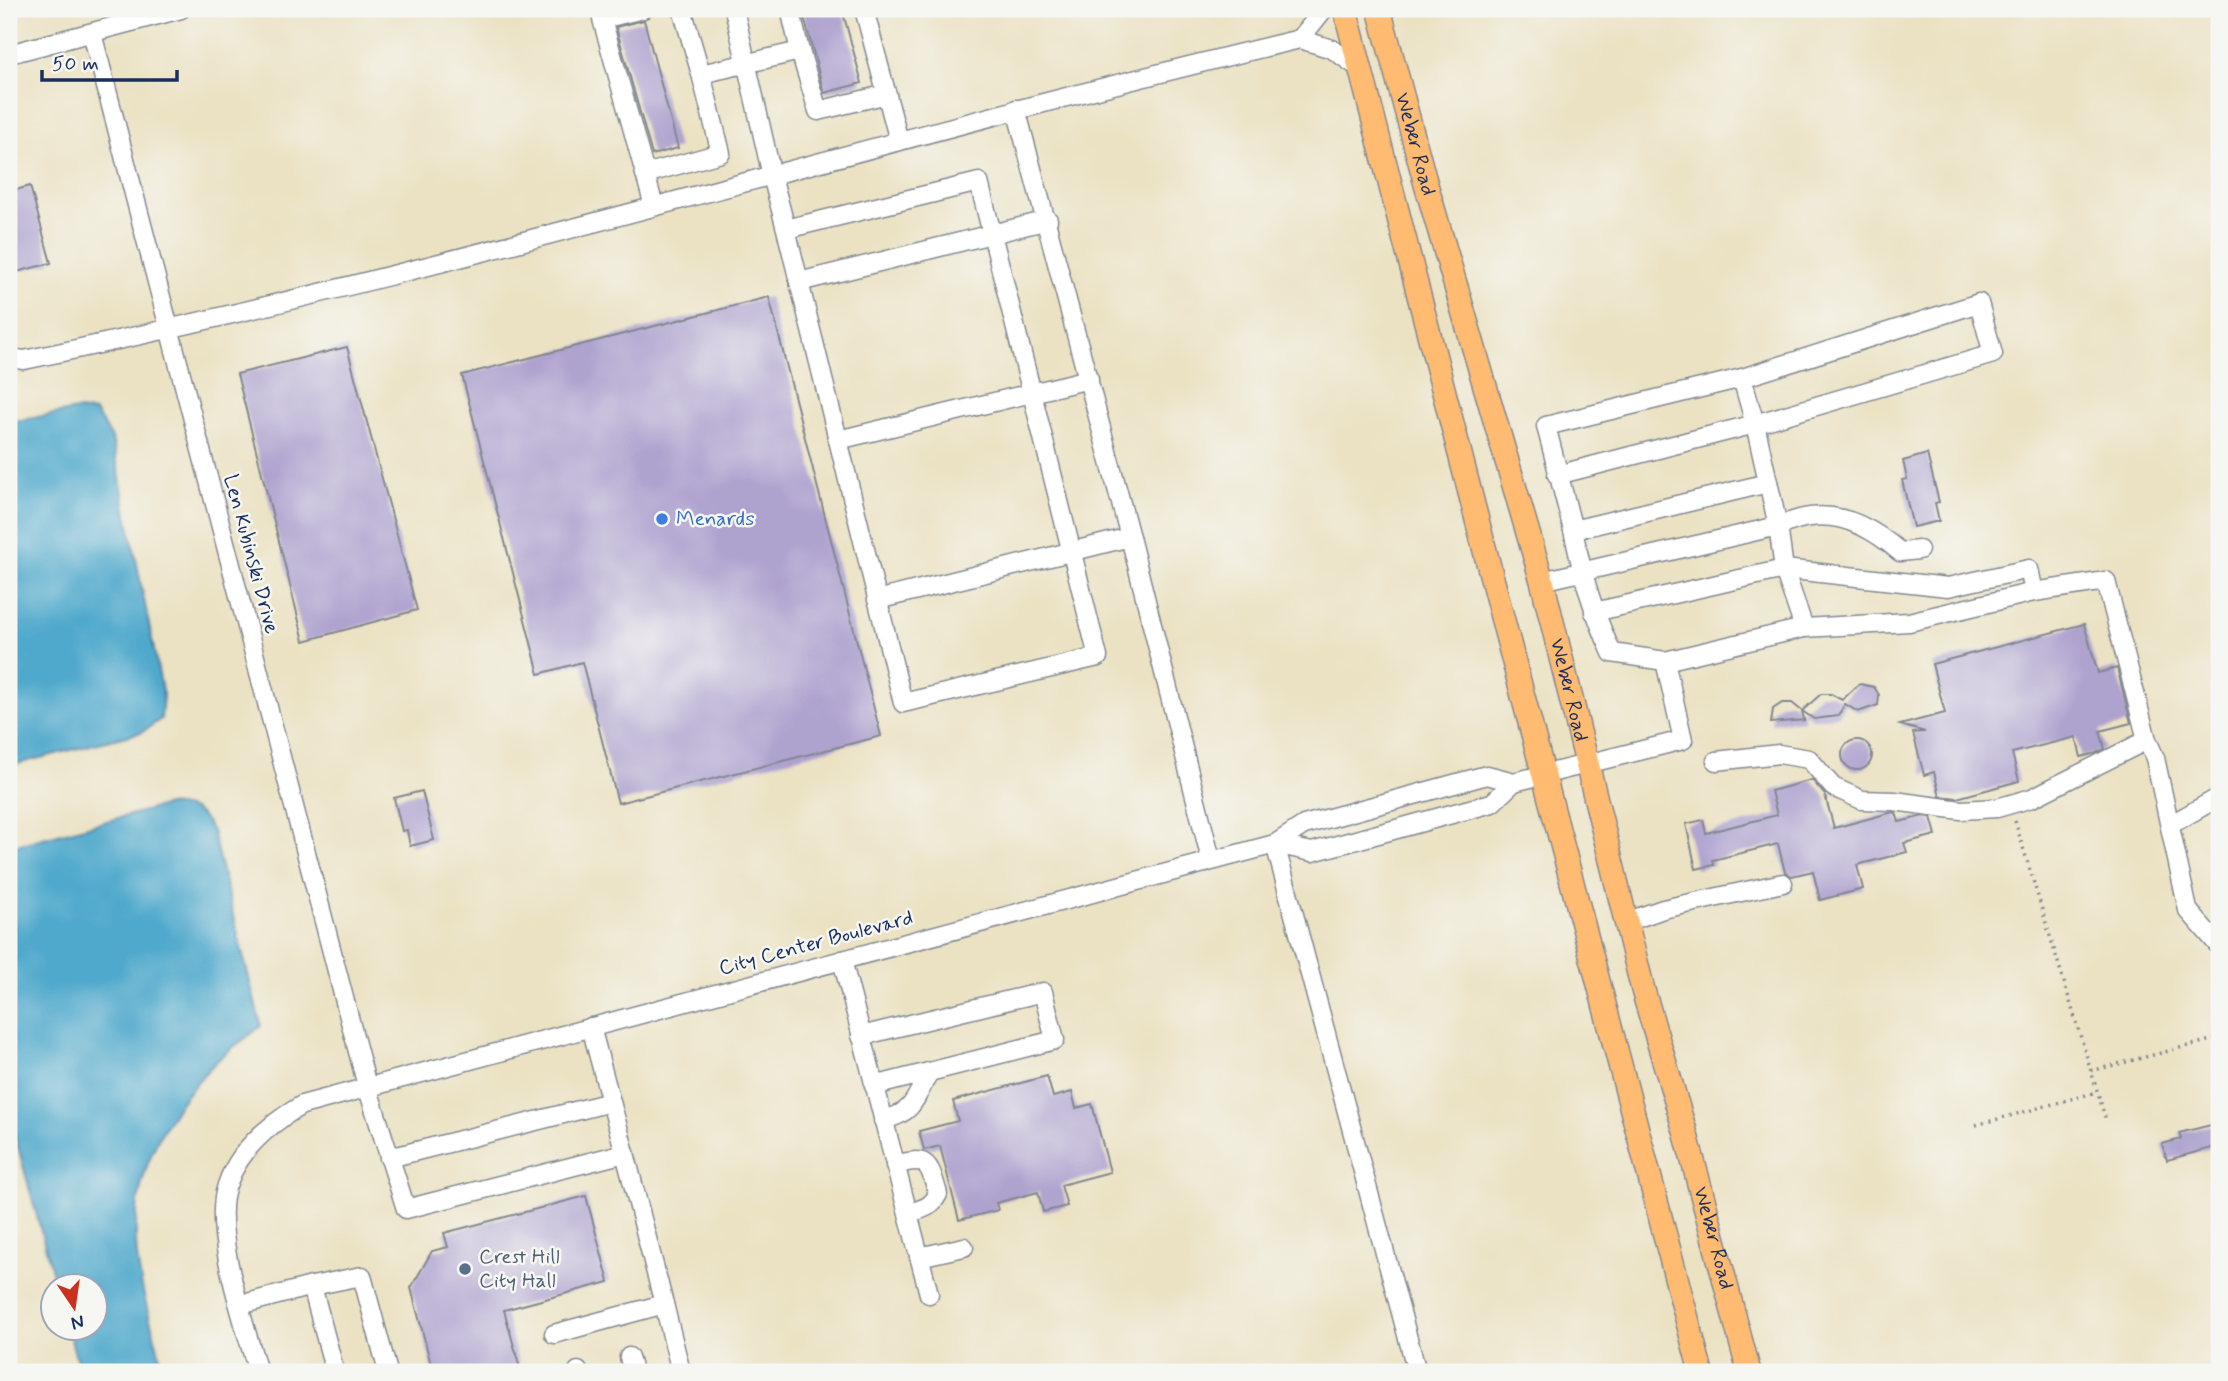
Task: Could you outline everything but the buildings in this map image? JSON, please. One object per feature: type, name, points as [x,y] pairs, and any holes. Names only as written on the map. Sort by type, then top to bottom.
[{"type":"main road","name":"Weber Road","points":[[1345,9],[1702,1372]]},
{"type":"main road","name":"Weber Road","points":[[1379,9],[1425,181],[1542,581],[1643,990],[1685,1131],[1749,1372]]},
{"type":"street","points":[[9,54],[92,33],[134,14],[181,9]]},
{"type":"street","points":[[643,9],[602,19],[654,206]]},
{"type":"street","points":[[645,174],[721,153],[682,9]]},
{"type":"street","points":[[734,9],[772,176],[903,703],[1098,657],[979,182],[786,229]]},
{"type":"street","points":[[790,9],[818,111],[887,94]]},
{"type":"street","points":[[864,9],[899,141]]},
{"type":"street","points":[[1300,39],[1324,9]]},
{"type":"street","name":"Len Kubinski Drive","points":[[92,33],[368,1086],[406,1209],[625,1153]]},
{"type":"street","points":[[9,358],[24,360],[168,330],[772,176],[1016,109],[1300,39],[1332,49],[1362,70]]},
{"type":"street","points":[[701,75],[800,51]]},
{"type":"street","points":[[1016,109],[1048,220],[1211,860]]},
{"type":"street","points":[[799,282],[1048,220]]},
{"type":"street","points":[[1557,475],[1755,424],[1993,354],[1979,303],[1742,378],[1546,426],[1557,475],[1573,530],[1582,573],[1594,612],[1612,653],[1665,661],[1804,628],[1909,622],[2034,592],[2106,581],[2147,740],[2155,758],[2188,910],[2219,946]]},
{"type":"street","points":[[1742,378],[1778,526],[1784,569],[1804,628]]},
{"type":"street","points":[[838,440],[1089,379]]},
{"type":"street","points":[[1573,530],[1768,483]]},
{"type":"street","points":[[1542,581],[1778,526],[1810,516],[1857,522],[1884,538],[1900,552],[1919,550]]},
{"type":"street","points":[[877,600],[1130,537]]},
{"type":"street","points":[[1594,612],[1784,569],[1948,587],[2029,569],[2034,592]]},
{"type":"street","points":[[1514,782],[1683,740],[1665,661]]},
{"type":"street","points":[[1716,761],[1779,754],[1809,759],[1833,787],[1862,800],[1894,801],[1961,810],[1997,808],[2045,792],[2147,740]]},
{"type":"street","name":"City Center Boulevard","points":[[258,1372],[227,1254],[222,1221],[226,1186],[237,1161],[275,1121],[302,1105],[1275,844],[1304,825],[1487,775],[1514,782]]},
{"type":"street","name":"City Center Boulevard","points":[[1275,844],[1312,852],[1492,803],[1514,782]]},
{"type":"street","points":[[2170,825],[2219,796]]},
{"type":"street","points":[[1275,844],[1417,1372]]},
{"type":"street","points":[[1626,922],[1663,909],[1783,883]]},
{"type":"street","points":[[842,960],[929,1294]]},
{"type":"street","points":[[861,1036],[1043,992],[1055,1040],[874,1086]]},
{"type":"street","points":[[591,1027],[681,1372]]},
{"type":"street","points":[[883,1121],[898,1117],[910,1109],[929,1072]]},
{"type":"street","points":[[389,1158],[611,1102]]},
{"type":"street","points":[[895,1165],[913,1159],[922,1160],[929,1167],[938,1194],[927,1208],[908,1213]]},
{"type":"street","points":[[919,1257],[964,1247]]},
{"type":"street","points":[[240,1305],[362,1276],[388,1372]]},
{"type":"street","points":[[313,1286],[335,1372]]},
{"type":"street","points":[[554,1334],[664,1304]]},
{"type":"path","points":[[2010,805],[2106,1120]]},
{"type":"path","points":[[2091,1071],[2219,1038]]},
{"type":"path","points":[[1976,1125],[2097,1092]]},
{"type":"water","points":[[77,410],[95,412],[112,438],[163,695],[161,719],[142,732],[9,766],[9,422]]},
{"type":"water","points":[[167,805],[194,810],[212,831],[261,1026],[219,1059],[184,1098],[157,1141],[140,1189],[137,1258],[164,1372],[80,1372],[72,1342],[108,1342],[108,1272],[52,1272],[9,1114],[9,847]]},
{"type":"place","name":"Menards","points":[[662,519]]},
{"type":"place","name":"Crest Hill City Hall","points":[[465,1269]]}]
